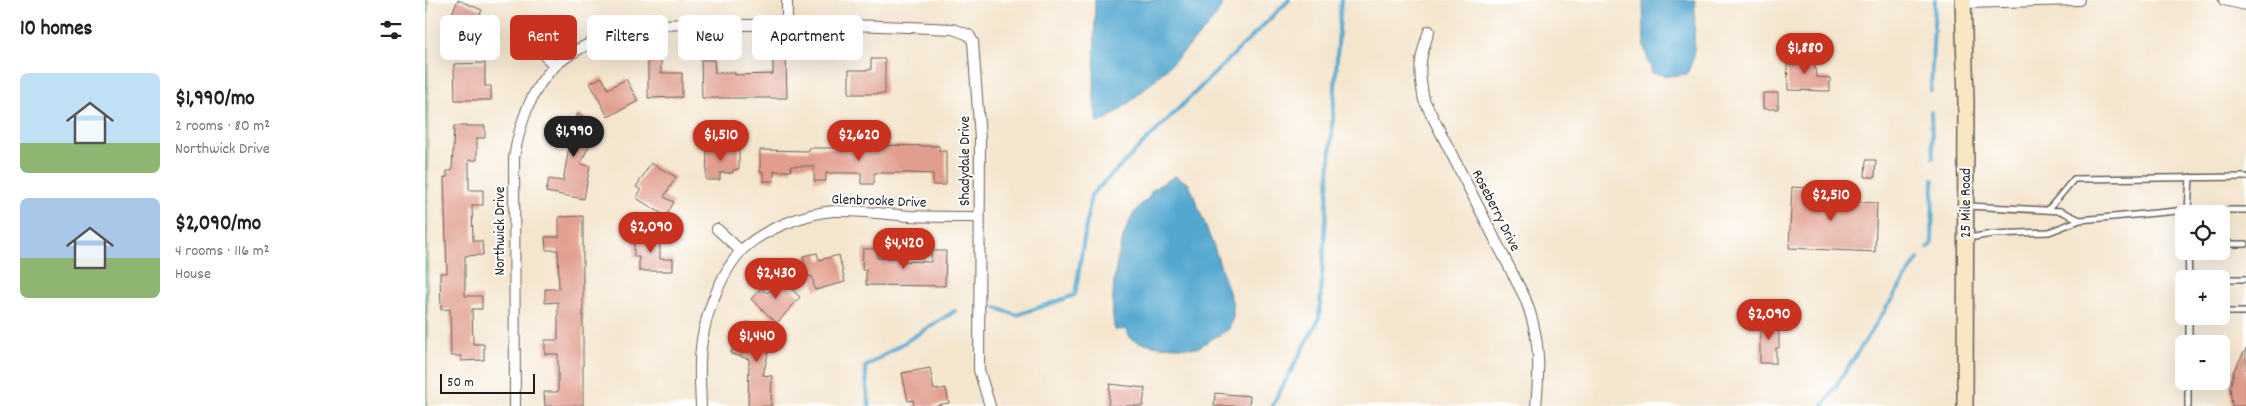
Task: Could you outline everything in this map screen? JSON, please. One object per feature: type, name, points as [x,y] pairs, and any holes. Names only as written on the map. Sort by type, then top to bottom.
[{"type":"street","points":[[787,0],[787,15]]},
{"type":"street","points":[[1963,1],[2079,0]]},
{"type":"street","points":[[2224,0],[2246,5]]},
{"type":"street","name":"25 Mile Road","points":[[1963,1],[1965,406]]},
{"type":"street","name":"Northwick Drive","points":[[515,406],[514,158],[518,134],[536,92],[555,66],[572,53],[591,43],[628,29],[665,25],[752,24]]},
{"type":"street","name":"Northwick Drive","points":[[863,25],[953,29],[969,35]]},
{"type":"street","name":"Roseberry Drive","points":[[1429,31],[1419,61],[1420,82],[1424,100],[1525,298],[1533,318],[1539,355],[1536,406]]},
{"type":"street","name":"Shadydale Drive","points":[[969,35],[975,51],[980,139],[979,370],[990,406]]},
{"type":"street","points":[[549,60],[555,66]]},
{"type":"street","name":"Glenbrooke Drive","points":[[701,406],[700,358],[703,332],[711,304],[741,251],[785,224],[812,214],[862,212],[933,217],[979,217]]},
{"type":"street","points":[[717,228],[741,251]]},
{"type":"lane","points":[[2048,210],[2075,179],[2246,177]]},
{"type":"lane","points":[[2188,205],[2190,178]]},
{"type":"lane","points":[[1965,205],[2061,211],[2080,220]]},
{"type":"lane","points":[[2230,211],[2246,210]]},
{"type":"lane","points":[[1965,239],[1992,234],[2049,232],[2080,220],[2175,213]]},
{"type":"lane","points":[[2230,244],[2246,244]]},
{"type":"lane","points":[[2230,279],[2246,279]]},
{"type":"lane","points":[[2230,312],[2246,312]]},
{"type":"lane","points":[[2188,390],[2188,406]]},
{"type":"green space","points":[[425,0],[428,0],[427,406],[425,406]]},
{"type":"water","points":[[1095,0],[1224,0],[1210,23],[1172,64],[1122,108],[1098,123],[1094,104]]},
{"type":"water","points":[[1643,0],[1695,0],[1694,56],[1687,74],[1669,76],[1652,73],[1644,46]]},
{"type":"water","points":[[1175,176],[1189,184],[1215,250],[1233,304],[1233,317],[1229,329],[1197,348],[1159,346],[1139,342],[1131,339],[1126,329],[1115,330],[1113,317],[1114,280],[1123,239],[1129,222],[1138,208],[1148,199],[1152,190]]},
{"type":"building","points":[[458,0],[482,10],[480,15],[451,15]]},
{"type":"building","points":[[1795,56],[1814,57],[1816,77],[1830,78],[1830,91],[1788,90],[1787,58],[1795,58]]},
{"type":"building","points":[[871,59],[885,59],[885,94],[849,94],[849,70],[871,70]]},
{"type":"building","points":[[648,60],[661,60],[661,73],[682,73],[682,97],[648,98]]},
{"type":"building","points":[[701,60],[714,60],[715,73],[735,73],[735,75],[773,74],[773,60],[786,60],[787,98],[702,98]]},
{"type":"building","points":[[485,63],[485,86],[491,86],[491,100],[455,100],[454,64]]},
{"type":"building","points":[[602,77],[608,89],[626,79],[638,101],[608,117],[590,83]]},
{"type":"building","points":[[1763,93],[1778,93],[1778,109],[1763,109]]},
{"type":"building","points":[[578,114],[600,125],[580,164],[590,166],[584,199],[546,192],[549,179],[563,181],[569,147],[551,138],[556,126],[569,132]]},
{"type":"building","points":[[454,126],[485,126],[485,138],[477,138],[477,160],[469,160],[469,190],[483,190],[483,205],[472,205],[473,241],[482,241],[483,255],[465,256],[465,296],[482,296],[482,309],[472,309],[473,344],[484,344],[484,360],[461,361],[461,356],[451,356],[450,309],[441,310],[440,273],[447,273],[444,178],[447,177],[447,171],[452,171]]},
{"type":"building","points":[[868,145],[939,146],[939,151],[946,151],[946,185],[933,185],[933,174],[874,173],[874,184],[861,184],[861,173],[826,173],[826,181],[814,181],[814,166],[791,166],[791,171],[774,171],[774,181],[763,181],[763,172],[760,172],[760,150],[809,151],[809,148],[847,148],[847,150],[868,150]]},
{"type":"building","points":[[707,147],[739,147],[739,169],[733,170],[733,173],[720,173],[720,180],[706,180]]},
{"type":"building","points":[[1866,160],[1876,160],[1875,177],[1865,177]]},
{"type":"building","points":[[651,163],[676,177],[664,197],[674,202],[666,216],[636,198],[641,190],[636,187]]},
{"type":"building","points":[[1792,187],[1842,190],[1841,201],[1877,203],[1875,252],[1789,248]]},
{"type":"building","points":[[583,216],[583,405],[545,406],[544,392],[558,392],[558,354],[545,354],[545,340],[558,340],[558,302],[545,303],[545,289],[559,289],[558,250],[546,250],[545,237],[559,237],[559,217]]},
{"type":"building","points":[[634,235],[660,235],[660,259],[673,259],[673,271],[639,271],[639,257],[634,257]]},
{"type":"building","points":[[863,249],[877,249],[877,258],[897,258],[897,261],[931,262],[931,251],[946,251],[945,286],[866,285],[866,270],[862,270]]},
{"type":"building","points":[[817,253],[819,260],[839,255],[845,282],[815,290],[812,276],[808,277],[803,256]]},
{"type":"building","points":[[781,279],[800,297],[777,323],[751,299],[761,288],[767,293]]},
{"type":"building","points":[[1760,321],[1779,321],[1779,348],[1776,348],[1776,363],[1760,363]]},
{"type":"building","points":[[747,322],[774,329],[763,375],[772,376],[771,406],[748,406],[749,359],[731,354],[735,340],[743,342]]},
{"type":"building","points":[[2246,349],[2246,406],[2232,406],[2230,388],[2234,370]]},
{"type":"building","points":[[930,368],[934,390],[946,388],[949,403],[932,406],[914,406],[913,400],[908,401],[902,373]]},
{"type":"building","points":[[1110,384],[1145,388],[1143,406],[1108,406]]},
{"type":"building","points":[[1215,393],[1250,396],[1249,406],[1214,406]]},
{"type":"waterway","points":[[996,308],[1017,315],[1075,295],[1091,195],[1289,0]]},
{"type":"waterway","points":[[1272,406],[1319,319],[1341,0]]},
{"type":"waterway","points":[[1931,91],[1935,0]]},
{"type":"waterway","points":[[1931,112],[1933,158]]},
{"type":"waterway","points":[[1928,248],[1932,244],[1933,180]]},
{"type":"waterway","points":[[1823,406],[1918,259]]},
{"type":"waterway","points":[[869,406],[865,367],[955,311]]}]
